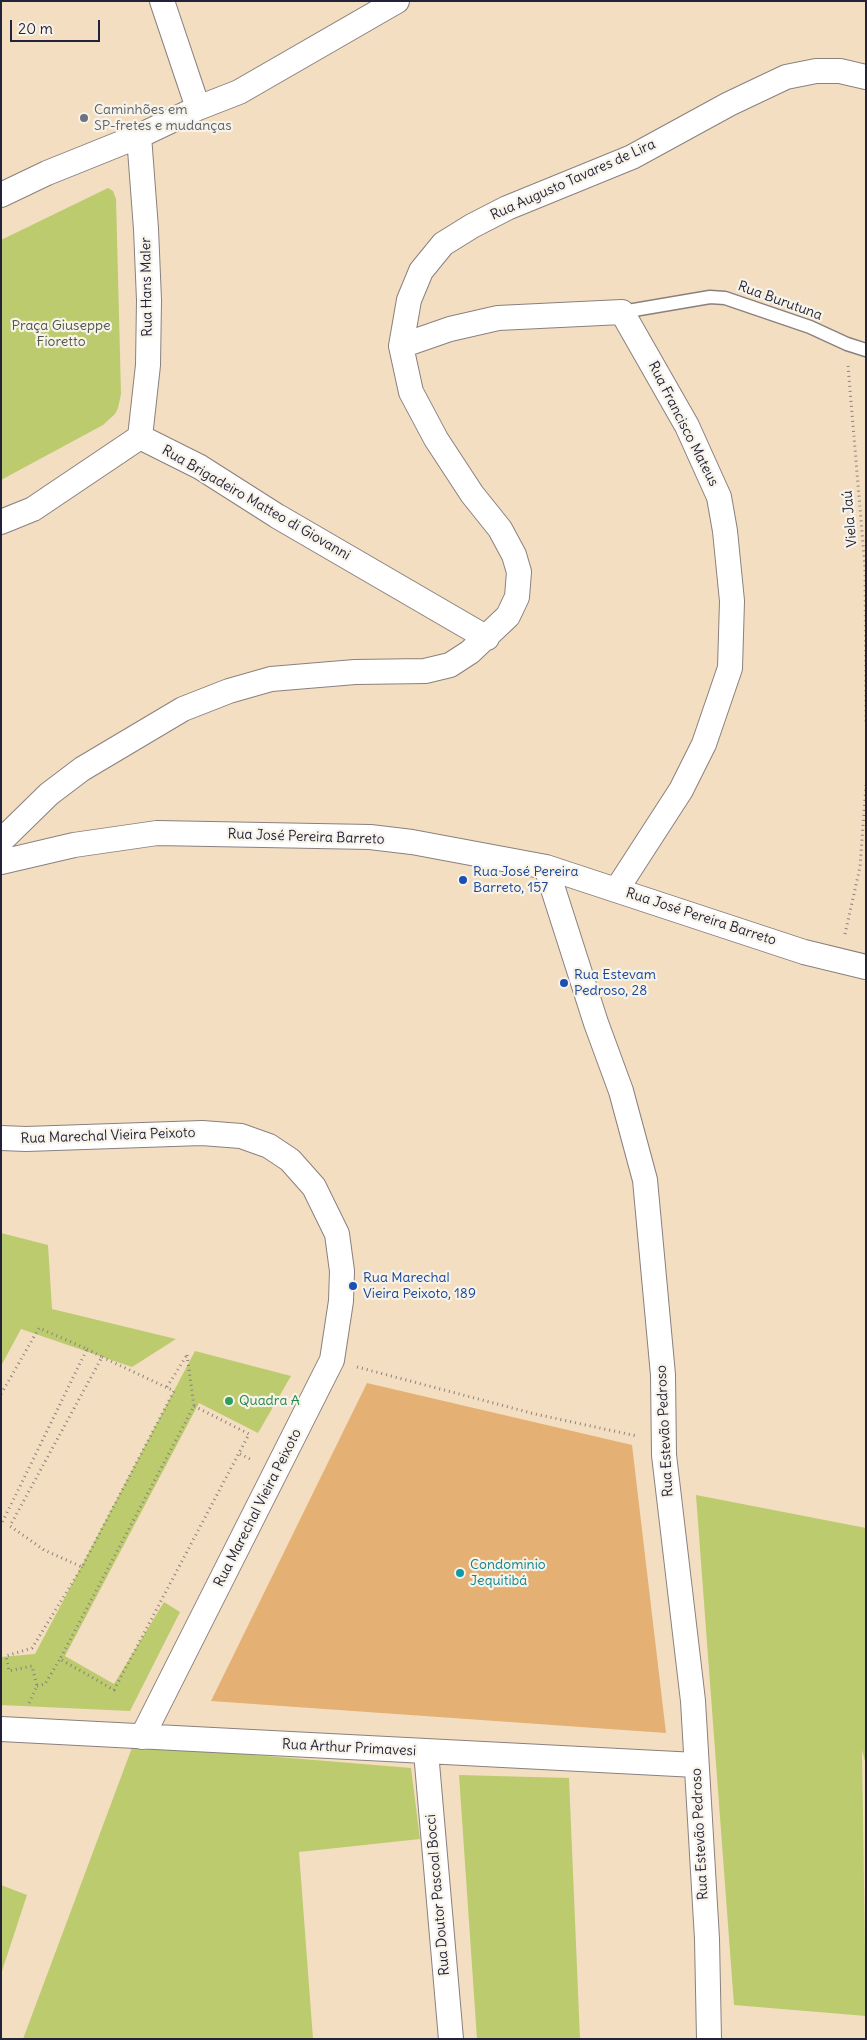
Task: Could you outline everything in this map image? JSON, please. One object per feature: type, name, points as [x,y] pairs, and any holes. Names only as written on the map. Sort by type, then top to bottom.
[{"type":"street","points":[[162,1],[198,108]]},
{"type":"street","points":[[1,195],[47,173],[139,136],[198,108],[239,92],[397,1]]},
{"type":"street","name":"Rua Augusto Tavares de Lira","points":[[401,346],[409,300],[421,271],[443,244],[472,226],[507,208],[632,157],[729,104],[786,77],[816,71],[840,71],[866,77]]},
{"type":"street","name":"Rua Hans Maler","points":[[139,136],[149,300],[148,365],[140,437]]},
{"type":"street","points":[[1,842],[49,794],[82,769],[183,709],[229,691],[271,679],[355,672],[425,671],[450,665],[487,638],[508,616],[517,597],[519,572],[514,555],[500,529],[472,494],[436,438],[411,392],[401,346],[450,329],[498,318],[622,312]]},
{"type":"street","name":"Rua Francisco Mateus","points":[[617,889],[681,790],[704,744],[730,668],[732,601],[725,532],[719,498],[687,426],[622,312]]},
{"type":"street","points":[[1,522],[33,509],[140,437]]},
{"type":"street","name":"Rua Brigadeiro Matteo di Giovanni","points":[[140,437],[200,468],[278,516],[487,638]]},
{"type":"street","name":"Rua José Pereira Barreto","points":[[1,862],[74,844],[157,833],[370,837],[412,842],[546,867],[839,962],[866,967]]},
{"type":"street","name":"Rua Estevão Pedroso","points":[[546,867],[596,1023],[622,1092],[645,1180],[663,1375],[664,1442],[693,1701],[707,1940],[709,2039]]},
{"type":"street","name":"Rua Marechal Vieira Peixoto","points":[[1,1138],[26,1139],[202,1133],[241,1136],[276,1151],[290,1160],[314,1187],[338,1234],[342,1271],[341,1301],[332,1360],[142,1737]]},
{"type":"street","name":"Rua Arthur Primavesi","points":[[1,1729],[696,1765]]},
{"type":"street","name":"Rua Doutor Pascoal Bocci","points":[[426,1752],[451,2039]]},
{"type":"lane","name":"Rua Burutuna","points":[[622,312],[710,297],[725,298],[810,327],[846,344],[866,350]]},
{"type":"path","name":"Viela Jaú","points":[[846,344],[865,567],[866,722]]},
{"type":"path","points":[[839,962],[860,867],[866,784]]},
{"type":"path","points":[[1,1394],[40,1328],[174,1390],[82,1567],[32,1648],[6,1656],[9,1671],[32,1666],[37,1686],[28,1706]]},
{"type":"path","points":[[82,1567],[44,1550],[10,1526],[2,1524],[86,1350]]},
{"type":"path","points":[[37,1686],[45,1684],[60,1659],[194,1406],[187,1355],[167,1387]]},
{"type":"path","points":[[10,1526],[102,1357]]},
{"type":"path","points":[[332,1360],[535,1414],[664,1442]]},
{"type":"path","points":[[60,1659],[114,1690],[235,1463],[249,1434],[194,1406]]},
{"type":"green space","name":"Praça Giuseppe Fioretto","points":[[108,188],[113,191],[116,199],[121,394],[118,408],[115,414],[103,425],[1,480],[1,240]]},
{"type":"green space","points":[[1,1233],[48,1245],[52,1309],[176,1339],[132,1367],[21,1329],[1,1366]]},
{"type":"green space","points":[[195,1351],[291,1376],[258,1433],[199,1403],[65,1656],[114,1684],[164,1602],[180,1612],[130,1711],[1,1705],[1,1657],[35,1654]]},
{"type":"green space","points":[[696,1495],[866,1528],[866,1765],[862,1750],[866,2016],[734,2005]]},
{"type":"green space","points":[[133,1745],[411,1768],[420,1839],[299,1852],[313,2039],[23,2039]]},
{"type":"green space","points":[[459,1775],[569,1778],[580,2039],[477,2039]]},
{"type":"green space","points":[[1,1885],[27,1895],[1,1974]]},
{"type":"building","name":"Condominio Jequitibá","points":[[367,1383],[632,1445],[666,1733],[211,1701]]},
{"type":"place","name":"Caminhões em SP-fretes e mudanças","points":[[84,118]]},
{"type":"place","name":"Rua José Pereira Barreto, 157","points":[[463,880]]},
{"type":"place","name":"Rua Estevam Pedroso, 28","points":[[564,983]]},
{"type":"place","name":"Rua Marechal Vieira Peixoto, 189","points":[[353,1286]]},
{"type":"place","name":"Quadra A","points":[[229,1401]]},
{"type":"place","name":"Condominio Jequitibá","points":[[460,1573]]}]
